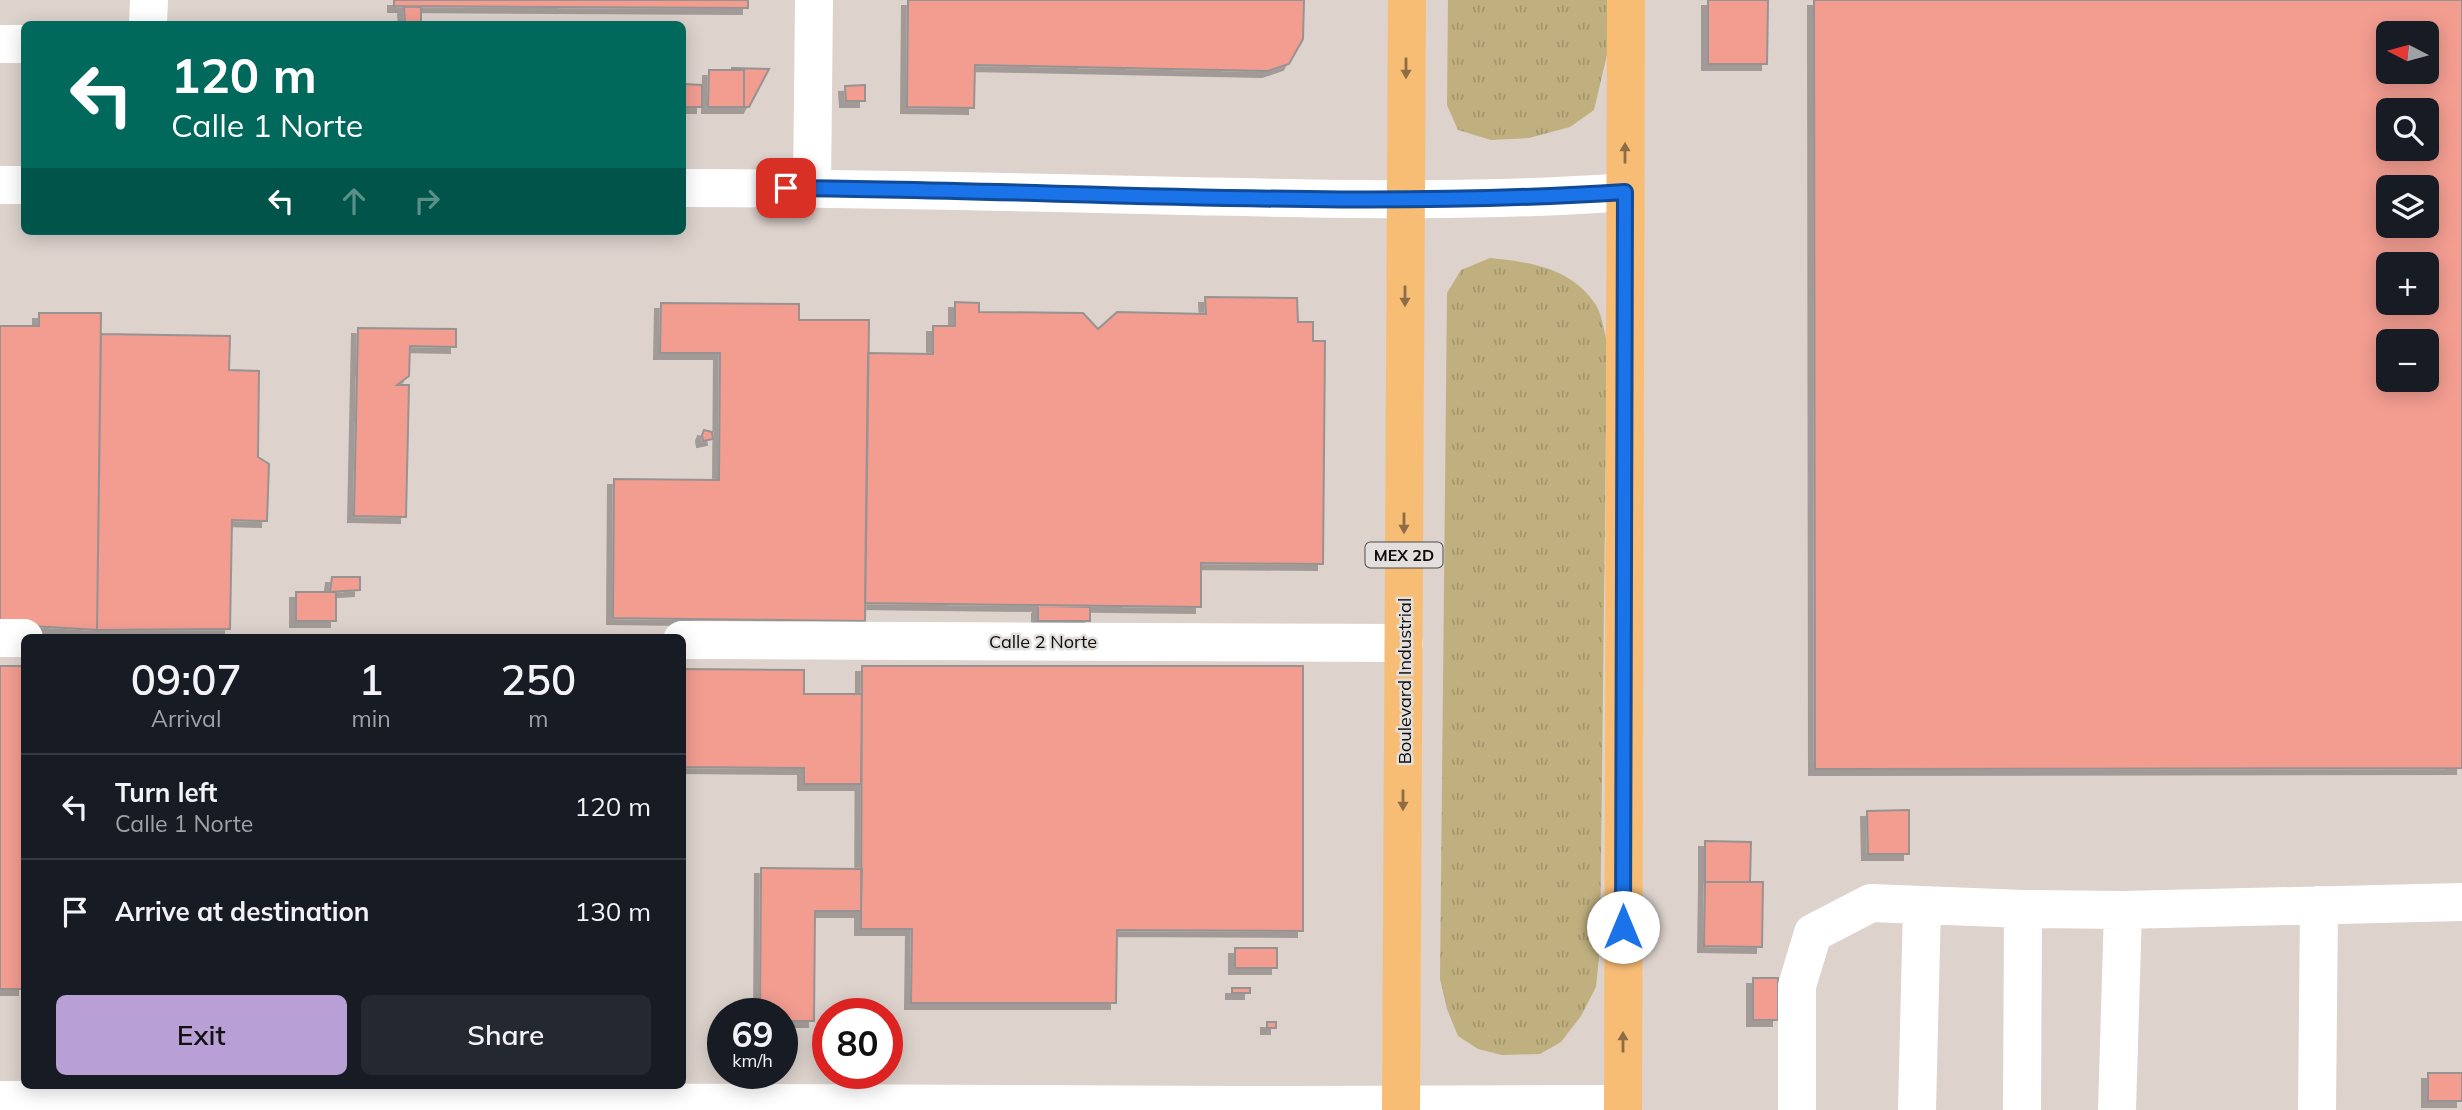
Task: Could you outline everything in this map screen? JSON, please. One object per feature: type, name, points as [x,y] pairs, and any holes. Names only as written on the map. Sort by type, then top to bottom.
[{"type":"highway","name":"Boulevard Industrial","points":[[1401,1108],[1407,0]]},
{"type":"highway","points":[[1623,1107],[1626,0]]},
{"type":"street","points":[[148,21],[149,0]]},
{"type":"street","points":[[812,188],[814,0]]},
{"type":"street","points":[[0,44],[21,44]]},
{"type":"street","points":[[0,184],[21,185]]},
{"type":"street","points":[[686,188],[812,188],[1406,201],[1536,199],[1625,192]]},
{"type":"street","points":[[0,638],[21,638]]},
{"type":"street","name":"Calle 2 Norte","points":[[686,640],[1404,642]]},
{"type":"street","points":[[1797,1110],[1797,986],[1813,933],[1871,903],[2123,910],[2462,902]]},
{"type":"street","points":[[1917,1110],[1922,905]]},
{"type":"street","points":[[2317,1110],[2319,905]]},
{"type":"street","points":[[2022,1110],[2023,909]]},
{"type":"street","points":[[2117,1110],[2123,910]]},
{"type":"street","points":[[0,1100],[1001,1107],[1623,1107]]},
{"type":"shaded area","points":[[0,0],[2462,0],[2462,1110],[0,1110]]},
{"type":"green space","points":[[1448,0],[1609,0],[1609,46],[1594,110],[1570,127],[1529,138],[1491,140],[1458,130],[1447,105]]},
{"type":"green space","points":[[1490,258],[1549,269],[1575,283],[1596,305],[1607,342],[1600,947],[1596,987],[1581,1016],[1561,1042],[1540,1054],[1502,1055],[1478,1049],[1458,1036],[1447,1009],[1440,979],[1447,293],[1461,270]]},
{"type":"building","points":[[394,0],[748,0],[748,8],[394,6]]},
{"type":"building","points":[[908,0],[1304,0],[1303,39],[1289,64],[1268,71],[975,65],[974,108],[907,107]]},
{"type":"building","points":[[1708,0],[1768,0],[1767,64],[1708,64]]},
{"type":"building","points":[[1814,0],[2462,0],[2462,768],[1815,769]]},
{"type":"building","points":[[404,7],[421,7],[421,21],[405,21]]},
{"type":"building","points":[[732,68],[769,69],[749,107],[744,107],[744,70]]},
{"type":"building","points":[[709,70],[744,70],[744,107],[708,107]]},
{"type":"building","points":[[686,84],[702,85],[702,107],[686,107]]},
{"type":"building","points":[[865,85],[865,101],[846,101],[845,86]]},
{"type":"building","points":[[1205,297],[1297,298],[1298,322],[1313,322],[1313,341],[1325,341],[1323,564],[1201,563],[1201,607],[865,603],[868,353],[933,354],[933,326],[955,326],[955,302],[979,303],[979,312],[1083,313],[1098,329],[1117,312],[1206,314]]},
{"type":"building","points":[[661,303],[799,304],[799,320],[869,320],[865,621],[613,618],[614,479],[719,480],[720,353],[660,353]]},
{"type":"building","points":[[39,313],[101,313],[97,630],[0,624],[0,326],[39,326]]},
{"type":"building","points":[[358,328],[456,329],[456,347],[410,346],[409,376],[397,385],[409,385],[406,517],[354,516]]},
{"type":"building","points":[[101,334],[230,336],[229,370],[259,371],[258,457],[269,464],[267,521],[232,520],[230,629],[97,630]]},
{"type":"building","points":[[704,430],[712,432],[713,439],[703,441]]},
{"type":"building","points":[[332,577],[360,577],[360,590],[330,592]]},
{"type":"building","points":[[296,592],[336,592],[336,621],[296,621]]},
{"type":"building","points":[[1038,606],[1090,607],[1090,621],[1038,621]]},
{"type":"building","points":[[0,666],[21,666],[21,989],[0,989]]},
{"type":"building","points":[[862,666],[1303,666],[1303,931],[1117,930],[1116,1003],[911,1003],[912,929],[861,929]]},
{"type":"building","points":[[686,669],[804,670],[804,694],[862,694],[861,784],[804,784],[804,768],[686,767]]},
{"type":"building","points":[[1909,810],[1909,854],[1868,854],[1867,811]]},
{"type":"building","points":[[1705,841],[1751,842],[1750,882],[1705,882]]},
{"type":"building","points":[[761,868],[862,869],[861,911],[815,911],[812,1021],[798,1021],[798,998],[760,998]]},
{"type":"building","points":[[1705,882],[1763,882],[1762,947],[1704,946]]},
{"type":"building","points":[[1235,948],[1277,948],[1277,968],[1235,968]]},
{"type":"building","points":[[1753,978],[1778,978],[1778,1020],[1753,1020]]},
{"type":"building","points":[[1232,988],[1250,988],[1250,993],[1232,993]]},
{"type":"building","points":[[1267,1022],[1276,1022],[1276,1028],[1267,1028]]},
{"type":"building","points":[[2428,1073],[2462,1073],[2462,1101],[2428,1101]]},
{"type":"route","points":[[786,188],[1406,201],[1536,199],[1625,192],[1623,927]]}]
